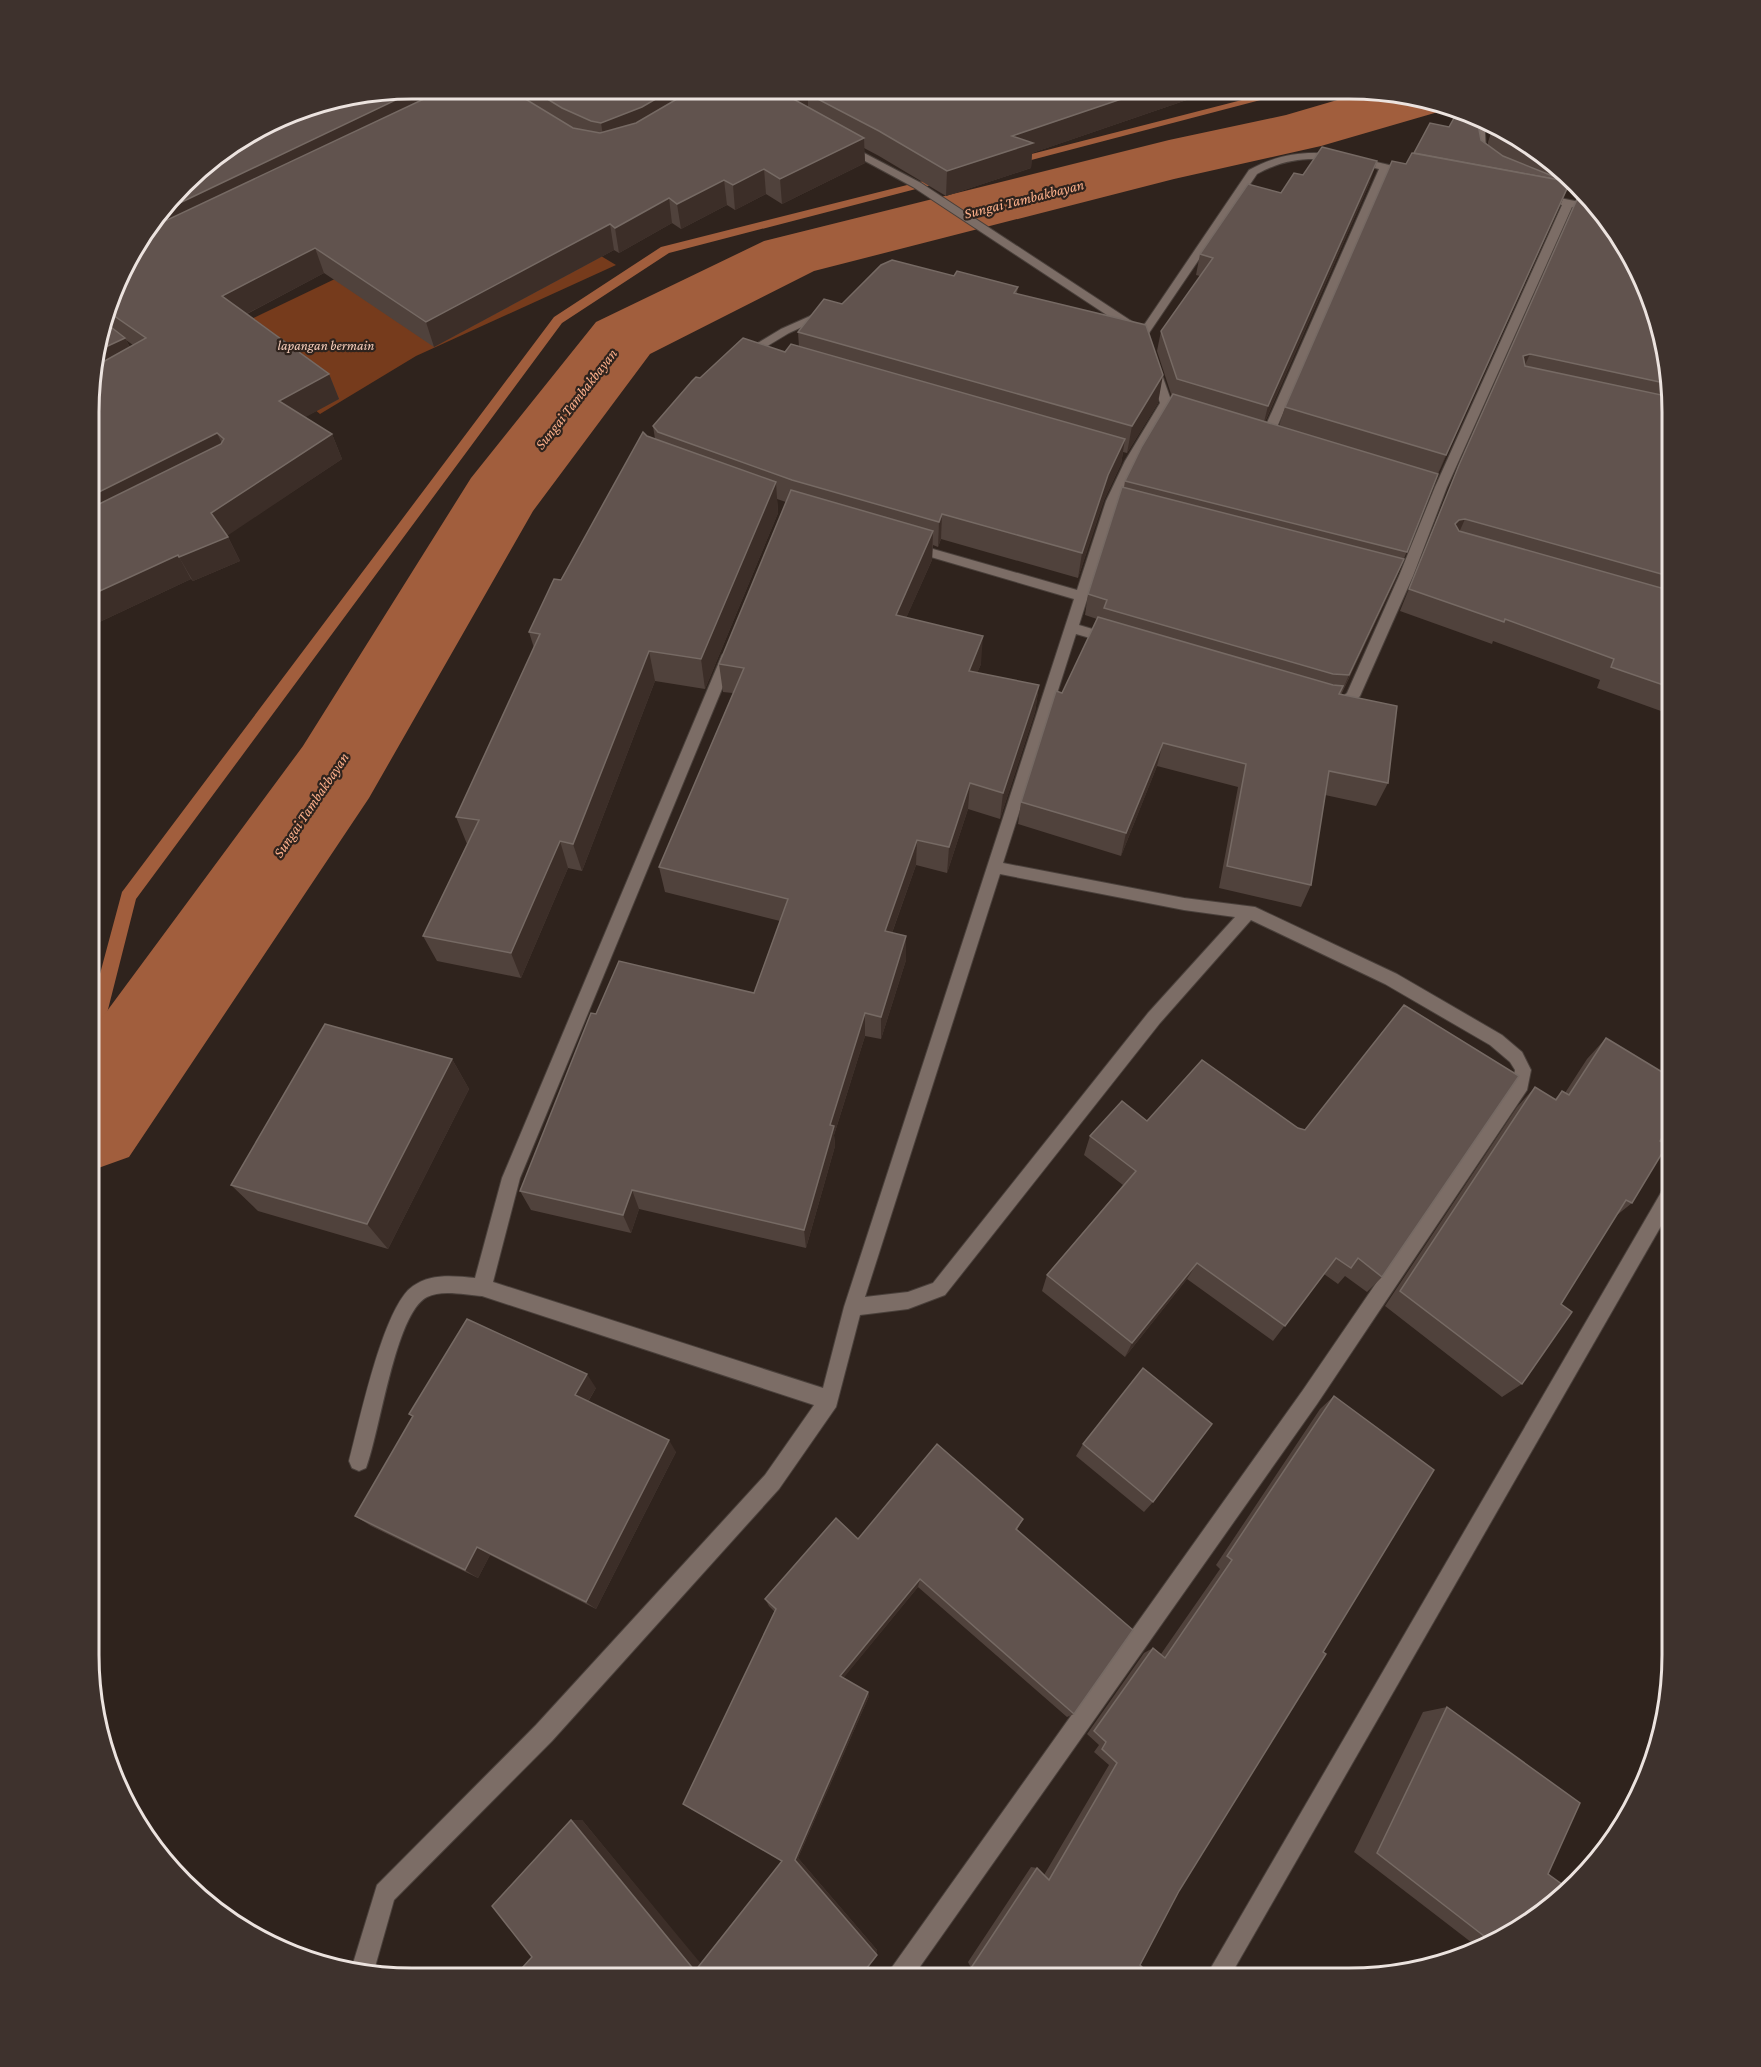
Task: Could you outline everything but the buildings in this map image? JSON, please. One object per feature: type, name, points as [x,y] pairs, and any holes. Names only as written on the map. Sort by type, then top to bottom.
[{"type":"street","points":[[1481,128],[1479,133],[1482,150],[1496,161]]},
{"type":"street","points":[[364,1964],[385,1893],[544,1732],[772,1482],[830,1400],[853,1307],[1070,627],[1118,503],[1125,460],[1171,405],[1143,334],[917,185],[834,141]]},
{"type":"street","points":[[1143,334],[1253,172],[1264,163],[1313,154],[1419,175]]},
{"type":"street","points":[[1268,434],[1384,169]]},
{"type":"street","points":[[1534,196],[1567,196],[1581,202]]},
{"type":"street","points":[[1313,699],[1344,703],[1353,696],[1436,485],[1567,196]]},
{"type":"street","points":[[772,359],[745,356],[785,331],[836,308]]},
{"type":"street","points":[[1099,321],[1143,334]]},
{"type":"street","points":[[903,545],[1081,596]]},
{"type":"street","points":[[1070,627],[1125,643]]},
{"type":"street","points":[[482,1287],[511,1178],[735,640]]},
{"type":"street","points":[[905,1968],[1303,1407],[1521,1085],[1523,1070],[1516,1057],[1496,1040],[1390,979],[1249,912],[1184,904],[994,867]]},
{"type":"street","points":[[853,1307],[910,1301],[926,1297],[939,1289],[1154,1018],[1249,912]]},
{"type":"street","points":[[1222,1968],[1662,1207]]},
{"type":"street","points":[[359,1461],[395,1329],[415,1294],[439,1285],[482,1287],[830,1400]]},
{"type":"green space","name":"lapangan bermain","points":[[504,198],[616,265],[416,356],[320,414],[222,333]]},
{"type":"waterway","points":[[1008,163],[1259,99]]},
{"type":"waterway","name":"Sungai Tambakbayan","points":[[99,1109],[336,772],[500,497],[623,338],[789,256],[1169,160],[1298,132],[1397,103]]},
{"type":"waterway","points":[[99,1010],[128,897],[558,320],[665,250],[935,181]]}]
